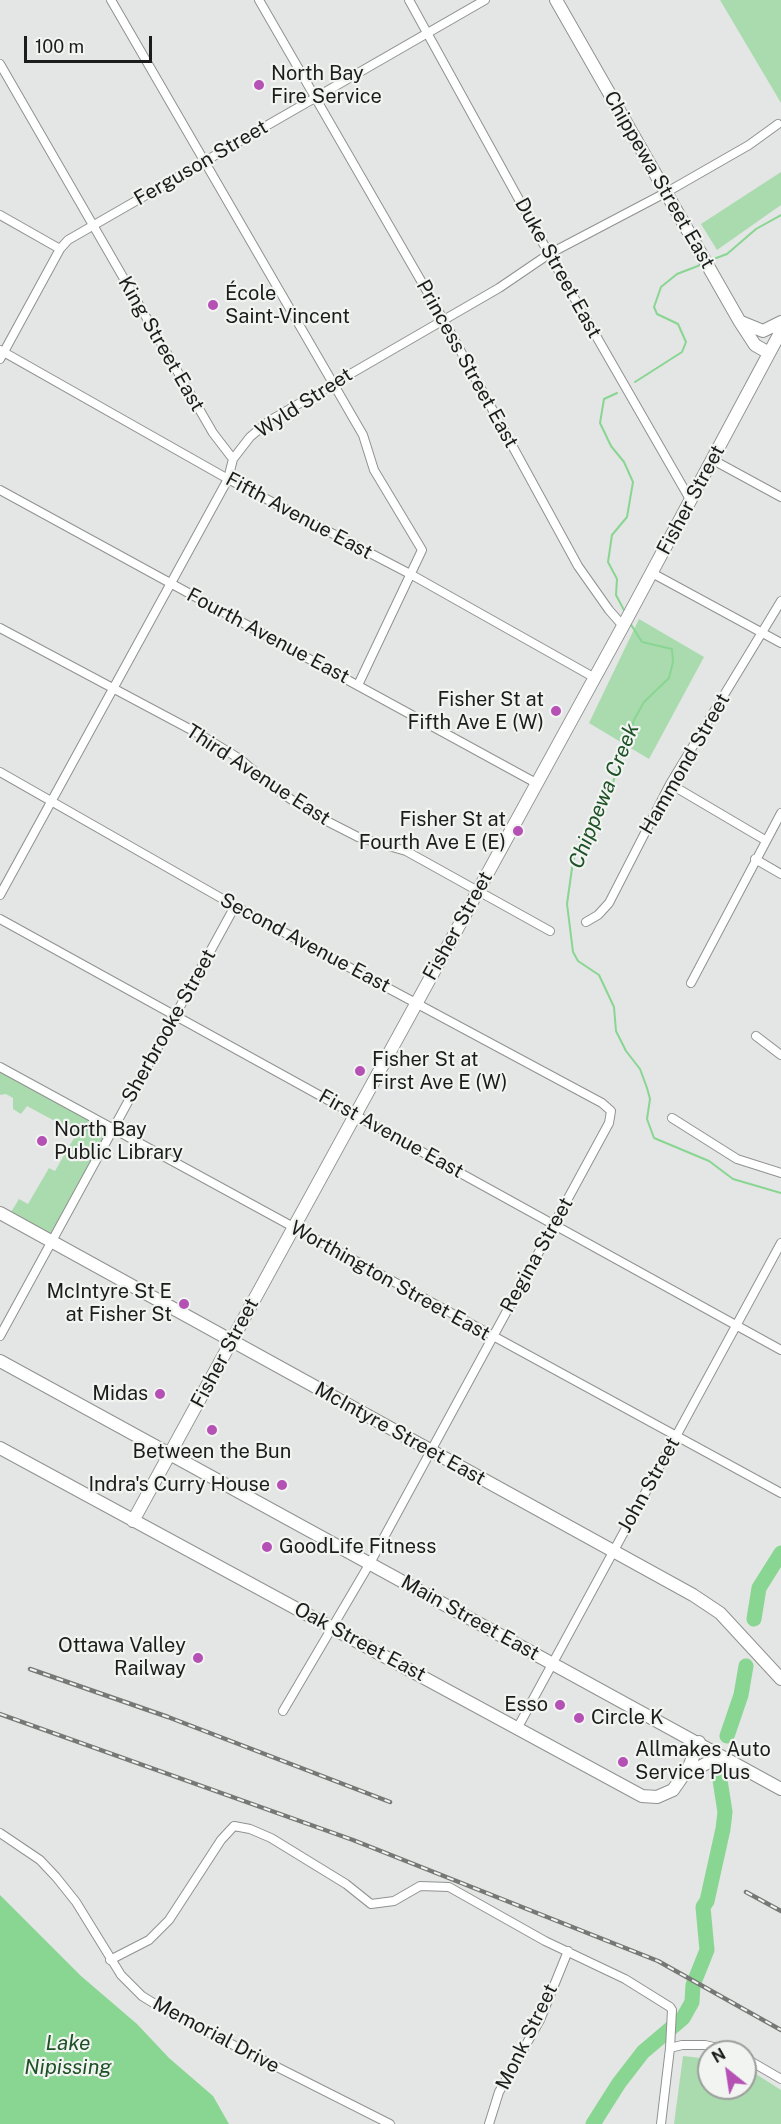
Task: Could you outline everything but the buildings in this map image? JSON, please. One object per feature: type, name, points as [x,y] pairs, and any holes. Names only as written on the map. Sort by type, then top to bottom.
[{"type":"main road","name":"Chippewa Street East","points":[[556,0],[740,322],[755,345],[769,353]]},
{"type":"main road","points":[[740,322],[763,331],[781,322]]},
{"type":"main road","name":"Fisher Street","points":[[133,1521],[625,623],[781,331]]},
{"type":"main road","name":"McIntyre Street East","points":[[0,1213],[613,1551],[720,1613],[781,1679]]},
{"type":"main road","name":"Main Street East","points":[[0,1361],[699,1742],[781,1789]]},
{"type":"main road","name":"Oak Street East","points":[[0,1448],[642,1796],[657,1797],[673,1790],[699,1742]]},
{"type":"main road","points":[[682,1776],[709,1762],[744,1768]]},
{"type":"street","points":[[111,0],[363,435],[374,470],[422,550],[412,576],[358,685]]},
{"type":"street","name":"Princess Street East","points":[[259,0],[443,319],[578,566],[609,610],[625,623]]},
{"type":"street","name":"Duke Street East","points":[[409,0],[549,254],[691,501]]},
{"type":"street","name":"Ferguson Street","points":[[1,354],[60,249],[68,240],[485,0]]},
{"type":"street","name":"King Street East","points":[[0,64],[213,433],[232,459]]},
{"type":"street","name":"Wyld Street","points":[[0,895],[228,479],[232,459],[250,437],[269,421],[499,288],[549,254],[667,192],[749,145],[778,124]]},
{"type":"street","points":[[0,215],[60,249]]},
{"type":"street","name":"Fifth Avenue East","points":[[1,354],[228,479],[412,576],[595,678]]},
{"type":"street","points":[[713,460],[781,497]]},
{"type":"street","name":"Fourth Avenue East","points":[[0,490],[536,783]]},
{"type":"street","points":[[652,573],[781,643]]},
{"type":"street","name":"Hammond Street","points":[[586,922],[598,915],[609,903],[670,784],[781,601]]},
{"type":"street","name":"Third Avenue East","points":[[0,628],[199,734],[240,759],[274,788],[313,814],[358,837],[406,851],[550,931]]},
{"type":"street","name":"Second Avenue East","points":[[0,772],[235,906],[602,1102],[611,1111]]},
{"type":"street","points":[[670,784],[765,840]]},
{"type":"street","points":[[691,983],[781,813]]},
{"type":"street","points":[[755,859],[781,874]]},
{"type":"street","name":"Sherbrooke Street","points":[[0,1336],[235,906]]},
{"type":"street","name":"First Avenue East","points":[[0,919],[781,1350]]},
{"type":"street","points":[[756,1036],[781,1055]]},
{"type":"street","name":"Worthington Street East","points":[[0,1067],[781,1493]]},
{"type":"street","name":"Regina Street","points":[[283,1711],[370,1563],[609,1123],[611,1111]]},
{"type":"street","points":[[672,1118],[737,1159],[781,1173]]},
{"type":"street","name":"John Street","points":[[518,1727],[781,1243]]},
{"type":"street","points":[[110,1960],[149,1940],[170,1920],[221,1840],[234,1826],[250,1829],[271,1838],[346,1884],[371,1904],[394,1901],[420,1886],[449,1887],[666,2003],[672,2010],[661,2124]]},
{"type":"street","name":"Memorial Drive","points":[[0,1833],[40,1860],[56,1877],[76,1902],[110,1960],[142,1996],[168,2012],[390,2124]]},
{"type":"street","name":"Monk Street","points":[[489,2124],[499,2092],[540,2020],[567,1951]]},
{"type":"street","points":[[669,2048],[697,2045]]},
{"type":"street","points":[[757,2065],[781,2079]]},
{"type":"shaded area","points":[[720,0],[781,0],[781,103]]},
{"type":"shaded area","points":[[781,172],[781,205],[717,250],[701,224]]},
{"type":"shaded area","points":[[639,619],[704,657],[649,759],[589,723]]},
{"type":"shaded area","points":[[0,1067],[114,1129],[50,1241],[8,1217],[19,1199],[28,1204],[49,1168],[55,1171],[74,1138],[62,1131],[64,1126],[27,1106],[21,1114],[13,1109],[13,1098],[6,1094],[0,1095]]},
{"type":"shaded area","points":[[683,2056],[697,2058],[697,2100],[757,2100],[757,2075],[781,2090],[781,2124],[674,2124]]},
{"type":"water","name":"Lake Nipissing","points":[[0,1895],[81,1976],[137,2024],[169,2058],[213,2096],[229,2124],[0,2124]]},
{"type":"waterway","name":"Chippewa Creek","points":[[711,260],[727,254],[756,229],[781,215]]},
{"type":"waterway","name":"Chippewa Creek","points":[[635,382],[682,352],[686,342],[678,324],[657,314],[654,307],[661,287],[677,274],[703,264]]},
{"type":"waterway","name":"Chippewa Creek","points":[[617,393],[604,399],[600,423],[611,446],[624,462],[633,482],[627,517],[612,535],[608,562],[617,579],[616,595],[625,612]]},
{"type":"waterway","name":"Chippewa Creek","points":[[630,623],[642,642],[672,649],[673,662],[669,678],[644,702],[634,720],[608,797],[583,835],[573,861],[567,904],[573,952],[578,961],[599,975],[614,1007],[616,1031],[626,1051],[640,1069],[647,1088],[650,1099],[647,1119],[654,1138],[709,1161],[733,1179],[781,1193]]},
{"type":"waterway","name":"Chippewa Creek","points":[[754,1619],[759,1588],[781,1553]]},
{"type":"waterway","name":"Chippewa Creek","points":[[727,1736],[741,1695],[746,1666]]},
{"type":"waterway","name":"Chippewa Creek","points":[[593,2124],[619,2083],[643,2052],[683,2018],[692,2002],[693,1985],[707,1950],[703,1907],[707,1901],[723,1829],[725,1812],[720,1780]]},
{"type":"railway","points":[[30,1669],[168,1717],[390,1802]]},
{"type":"railway","points":[[0,1714],[353,1840],[658,1961],[781,2030]]},
{"type":"railway","points":[[746,1892],[781,1911]]},
{"type":"place","name":"North Bay Fire Service","points":[[259,85]]},
{"type":"place","name":"École Saint-Vincent","points":[[213,305]]},
{"type":"place","name":"Fisher St at Fifth Ave E (W)","points":[[556,711]]},
{"type":"place","name":"Fisher St at Fourth Ave E (E)","points":[[518,831]]},
{"type":"place","name":"Fisher St at First Ave E (W)","points":[[360,1071]]},
{"type":"place","name":"North Bay Public Library","points":[[42,1141]]},
{"type":"place","name":"McIntyre St E at Fisher St","points":[[184,1304]]},
{"type":"place","name":"Midas","points":[[160,1394]]},
{"type":"place","name":"Between the Bun","points":[[212,1430]]},
{"type":"place","name":"Indra's Curry House","points":[[282,1485]]},
{"type":"place","name":"GoodLife Fitness","points":[[267,1547]]},
{"type":"place","name":"Ottawa Valley Railway","points":[[198,1658]]},
{"type":"place","name":"Esso","points":[[560,1705]]},
{"type":"place","name":"Circle K","points":[[579,1718]]},
{"type":"place","name":"Allmakes Auto Service Plus","points":[[623,1762]]}]
